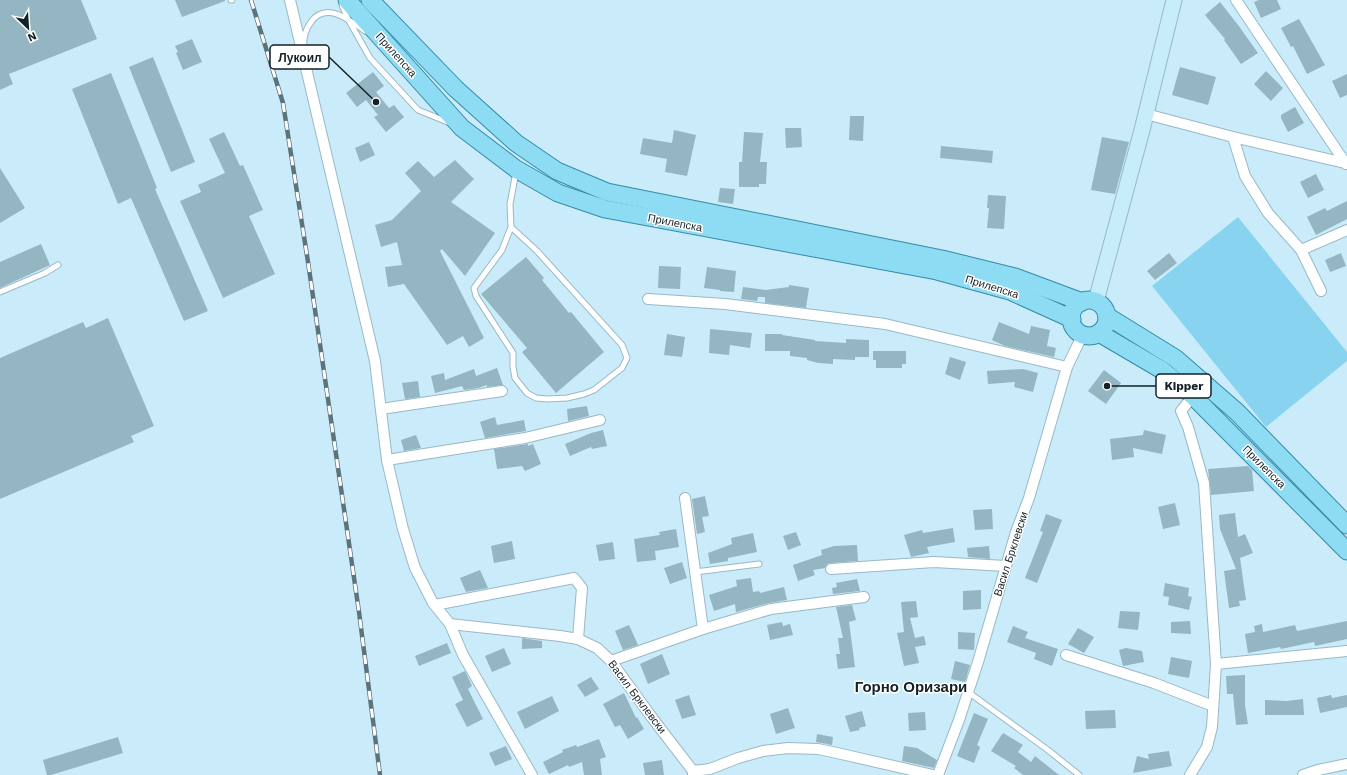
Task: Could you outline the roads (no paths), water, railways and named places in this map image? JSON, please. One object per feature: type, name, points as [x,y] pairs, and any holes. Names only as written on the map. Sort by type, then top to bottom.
[{"type":"main road","name":"Прилепска","points":[[347,0],[462,128],[516,169],[558,193],[605,209],[937,271],[1010,291],[1072,319]]},
{"type":"main road","name":"Прилепска","points":[[370,0],[462,95],[516,143],[557,172],[607,192],[942,259],[1008,275],[1089,302]]},
{"type":"main road","points":[[1089,302],[1104,307],[1107,316],[1105,326],[1091,334],[1075,328],[1072,319],[1074,309],[1089,302]]},
{"type":"main road","name":"Прилепска","points":[[1107,316],[1176,358],[1237,412],[1347,525]]},
{"type":"main road","name":"Прилепска","points":[[1091,334],[1162,370],[1193,396],[1347,551]]},
{"type":"street","points":[[290,0],[375,361],[387,460],[403,529],[415,568],[435,605],[450,624],[463,655],[532,775]]},
{"type":"street","points":[[1089,302],[1146,114],[1174,0]]},
{"type":"street","points":[[1236,0],[1346,164]]},
{"type":"street","points":[[1146,114],[1233,137],[1346,164]]},
{"type":"street","points":[[1233,137],[1245,176],[1268,213],[1301,250],[1321,291]]},
{"type":"street","points":[[1301,250],[1347,230]]},
{"type":"street","points":[[648,299],[725,304],[886,324],[1067,367]]},
{"type":"street","name":"Васил Брклевски","points":[[938,775],[968,692],[1016,532],[1029,498],[1067,367],[1091,334]]},
{"type":"street","points":[[381,409],[502,391]]},
{"type":"street","points":[[1190,775],[1207,747],[1212,727],[1216,664],[1204,483],[1188,427],[1181,411],[1193,396]]},
{"type":"street","points":[[387,460],[525,438],[600,420]]},
{"type":"street","points":[[685,498],[703,629]]},
{"type":"street","points":[[831,569],[934,562],[1006,566]]},
{"type":"street","points":[[435,605],[574,578],[582,588],[578,639]]},
{"type":"street","points":[[612,661],[703,629],[771,609],[864,597]]},
{"type":"street","name":"Васил Брклевски","points":[[450,624],[578,639],[597,648],[612,661],[693,773],[710,769],[738,758],[763,751],[788,748],[830,752],[933,775]]},
{"type":"street","points":[[1216,664],[1347,651]]},
{"type":"street","points":[[1066,655],[1154,683],[1213,706]]},
{"type":"street","points":[[1302,775],[1347,764]]},
{"type":"lane","points":[[340,0],[348,19],[370,58],[418,110],[462,128]]},
{"type":"lane","points":[[309,82],[304,42],[305,31],[314,17],[324,12],[334,13],[348,19],[395,53]]},
{"type":"lane","points":[[511,227],[537,251],[622,345],[627,358],[622,368],[594,390],[567,398],[548,399],[536,398],[527,393],[515,378],[513,353],[476,296],[474,288],[502,250],[511,227],[510,204],[516,169]]},
{"type":"lane","points":[[0,292],[45,273],[58,265]]},
{"type":"lane","points":[[695,572],[759,564]]},
{"type":"lane","points":[[968,692],[1048,750],[1079,775]]},
{"type":"railway","points":[[251,0],[283,103],[308,262],[359,612],[380,775]]},
{"type":"place","name":"Лукоил","points":[[376,102]]},
{"type":"place","name":"Kipper","points":[[1107,386]]},
{"type":"district","name":"Горно Оризари","points":[[911,687]]}]
